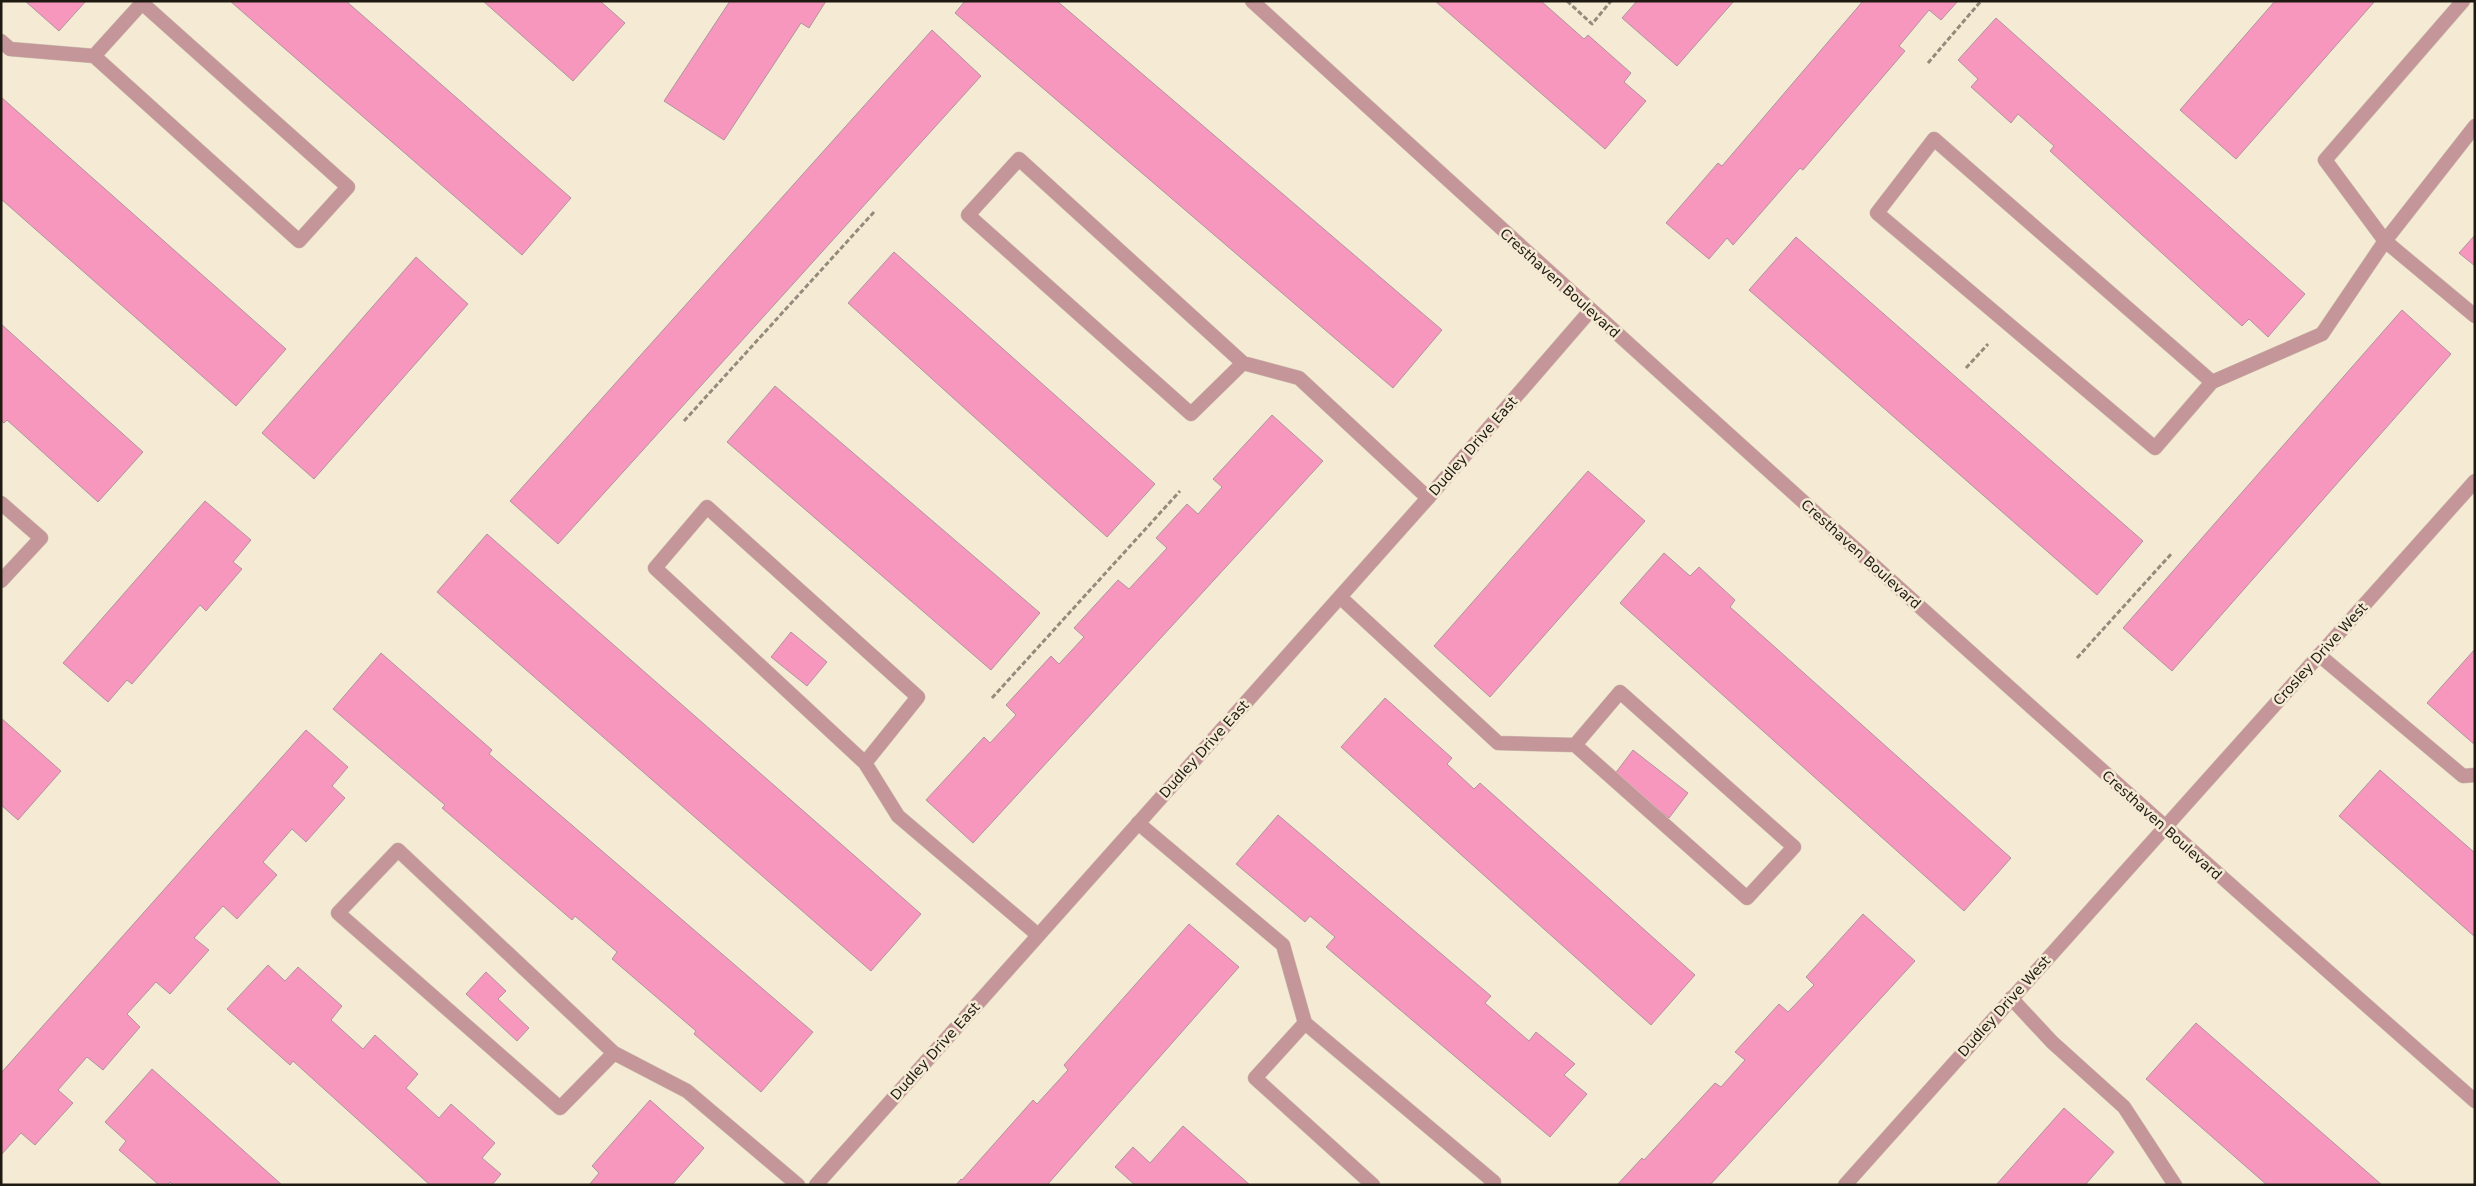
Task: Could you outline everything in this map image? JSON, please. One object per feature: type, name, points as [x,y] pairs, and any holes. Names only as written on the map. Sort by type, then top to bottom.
[{"type":"street","name":"Cresthaven Boulevard","points":[[1252,1],[1590,310],[2166,829],[2475,1101]]},
{"type":"street","points":[[2463,1],[2325,160],[2385,241],[2475,316]]},
{"type":"street","points":[[1,41],[10,49],[94,56],[299,241],[348,187],[142,4],[94,56]]},
{"type":"street","points":[[2212,382],[1934,140],[1877,212],[2155,448],[2212,382],[2322,334],[2385,241],[2475,126]]},
{"type":"street","points":[[1243,363],[1191,414],[968,215],[1019,158],[1243,363],[1299,378],[1428,498]]},
{"type":"street","name":"Dudley Drive East","points":[[816,1185],[1428,498],[1590,310]]},
{"type":"street","name":"Crosley Drive West","points":[[2166,829],[2475,481]]},
{"type":"street","points":[[1,503],[41,538],[1,581]]},
{"type":"street","points":[[864,763],[918,697],[707,506],[655,568],[864,763],[898,816],[1038,935]]},
{"type":"street","points":[[1340,597],[1498,743],[1575,746],[1747,898],[1794,847],[1620,692],[1575,746]]},
{"type":"street","points":[[2319,655],[2463,776],[2475,776]]},
{"type":"street","points":[[1138,823],[1283,945],[1305,1023],[1494,1182],[1491,1185]]},
{"type":"street","name":"Dudley Drive West","points":[[1845,1185],[2011,998],[2166,829]]},
{"type":"street","points":[[614,1053],[560,1108],[338,913],[398,850],[614,1053],[687,1091],[798,1185]]},
{"type":"street","points":[[2011,998],[2052,1042],[2124,1107],[2175,1185]]},
{"type":"street","points":[[1305,1023],[1255,1078],[1373,1185]]},
{"type":"path","points":[[1566,1],[1592,24],[1611,1]]},
{"type":"path","points":[[1928,63],[1981,1]]},
{"type":"path","points":[[684,421],[874,212]]},
{"type":"path","points":[[1966,368],[1993,338]]},
{"type":"path","points":[[992,698],[1180,491]]},
{"type":"path","points":[[2077,658],[2172,552]]},
{"type":"building","points":[[25,1],[86,1],[59,31]]},
{"type":"building","points":[[230,1],[346,1],[571,198],[522,255]]},
{"type":"building","points":[[483,1],[600,1],[625,23],[573,81]]},
{"type":"building","points":[[730,1],[826,1],[809,28],[801,23],[724,140],[664,101]]},
{"type":"building","points":[[965,1],[1057,1],[1442,330],[1393,388],[955,13]]},
{"type":"building","points":[[1435,1],[1541,1],[1584,39],[1588,35],[1631,73],[1624,82],[1646,101],[1605,149]]},
{"type":"building","points":[[1637,1],[1734,1],[1677,66],[1622,18]]},
{"type":"building","points":[[1863,1],[1958,1],[1941,20],[1929,10],[1899,46],[1905,51],[1803,170],[1800,168],[1733,245],[1727,238],[1709,259],[1666,223],[1718,163],[1722,166]]},
{"type":"building","points":[[2275,1],[2375,1],[2236,159],[2180,110]]},
{"type":"building","points":[[1996,18],[2305,294],[2268,337],[2249,319],[2242,326],[2050,151],[2054,146],[2018,114],[2011,123],[1971,87],[1978,79],[1958,60]]},
{"type":"building","points":[[932,30],[981,76],[558,544],[510,501]]},
{"type":"building","points":[[1,97],[286,349],[236,406],[1,199]]},
{"type":"building","points":[[2475,235],[2475,266],[2459,253]]},
{"type":"building","points":[[1796,237],[2143,541],[2097,595],[1749,290]]},
{"type":"building","points":[[894,252],[1155,484],[1107,537],[848,303]]},
{"type":"building","points":[[416,257],[468,304],[314,479],[262,433]]},
{"type":"building","points":[[2402,310],[2451,354],[2172,671],[2123,628]]},
{"type":"building","points":[[1,324],[143,452],[98,502],[7,420],[4,423],[1,421]]},
{"type":"building","points":[[775,386],[1040,613],[991,670],[727,442]]},
{"type":"building","points":[[1272,415],[1323,461],[973,843],[926,800],[984,737],[990,743],[1016,715],[1006,705],[1051,656],[1059,664],[1084,637],[1074,628],[1118,580],[1129,589],[1167,548],[1156,538],[1187,504],[1198,514],[1222,487],[1213,479]]},
{"type":"building","points":[[1588,471],[1645,521],[1490,697],[1434,646]]},
{"type":"building","points":[[205,501],[251,540],[233,562],[242,569],[206,611],[200,605],[132,684],[127,680],[108,702],[63,663]]},
{"type":"building","points":[[487,534],[921,914],[871,971],[437,592]]},
{"type":"building","points":[[1664,553],[1690,576],[1699,567],[1735,600],[1730,607],[2011,858],[1964,911],[1620,603]]},
{"type":"building","points":[[791,632],[827,662],[807,686],[771,657]]},
{"type":"building","points":[[2475,649],[2475,745],[2427,703]]},
{"type":"building","points":[[381,653],[492,750],[489,754],[813,1032],[761,1092],[694,1034],[696,1031],[612,959],[617,952],[575,916],[572,920],[442,808],[445,805],[333,709]]},
{"type":"building","points":[[1385,698],[1452,758],[1447,764],[1474,789],[1480,783],[1695,975],[1651,1025],[1341,747]]},
{"type":"building","points":[[1,718],[61,771],[18,820],[1,805]]},
{"type":"building","points":[[306,730],[348,767],[332,786],[345,798],[306,842],[292,829],[263,862],[277,875],[237,919],[223,906],[194,938],[209,950],[170,994],[156,982],[127,1014],[140,1027],[103,1070],[87,1057],[58,1090],[73,1103],[35,1145],[21,1133],[1,1155],[1,1073]]},
{"type":"building","points":[[1633,750],[1688,793],[1669,818],[1614,775]]},
{"type":"building","points":[[2380,770],[2475,853],[2475,937],[2339,816]]},
{"type":"building","points":[[1278,815],[1491,996],[1485,1003],[1529,1041],[1536,1032],[1575,1064],[1564,1075],[1587,1094],[1550,1137],[1326,947],[1335,937],[1310,916],[1305,922],[1236,864]]},
{"type":"building","points":[[1863,914],[1915,961],[1710,1185],[1617,1185],[1642,1158],[1644,1160],[1715,1083],[1721,1087],[1745,1060],[1735,1052],[1779,1004],[1788,1012],[1814,985],[1806,977]]},
{"type":"building","points":[[1189,924],[1239,967],[1047,1185],[956,1185],[1033,1100],[1037,1104],[1068,1070],[1064,1065]]},
{"type":"building","points":[[268,965],[285,981],[298,967],[342,1006],[331,1020],[363,1049],[375,1035],[418,1074],[406,1088],[439,1118],[451,1104],[495,1143],[482,1158],[501,1174],[492,1185],[430,1185],[293,1061],[290,1065],[227,1009]]},
{"type":"building","points":[[486,972],[506,991],[498,999],[529,1028],[517,1041],[466,994]]},
{"type":"building","points":[[2196,1023],[2382,1185],[2267,1185],[2146,1079]]},
{"type":"building","points":[[152,1069],[282,1185],[173,1185],[170,1182],[167,1185],[159,1185],[119,1150],[126,1141],[105,1122]]},
{"type":"building","points":[[650,1100],[704,1148],[672,1185],[589,1185],[599,1173],[592,1166]]},
{"type":"building","points":[[2064,1108],[2114,1152],[2085,1185],[1996,1185]]},
{"type":"building","points":[[1183,1126],[1250,1185],[1135,1185],[1115,1167],[1133,1147],[1150,1163]]}]
